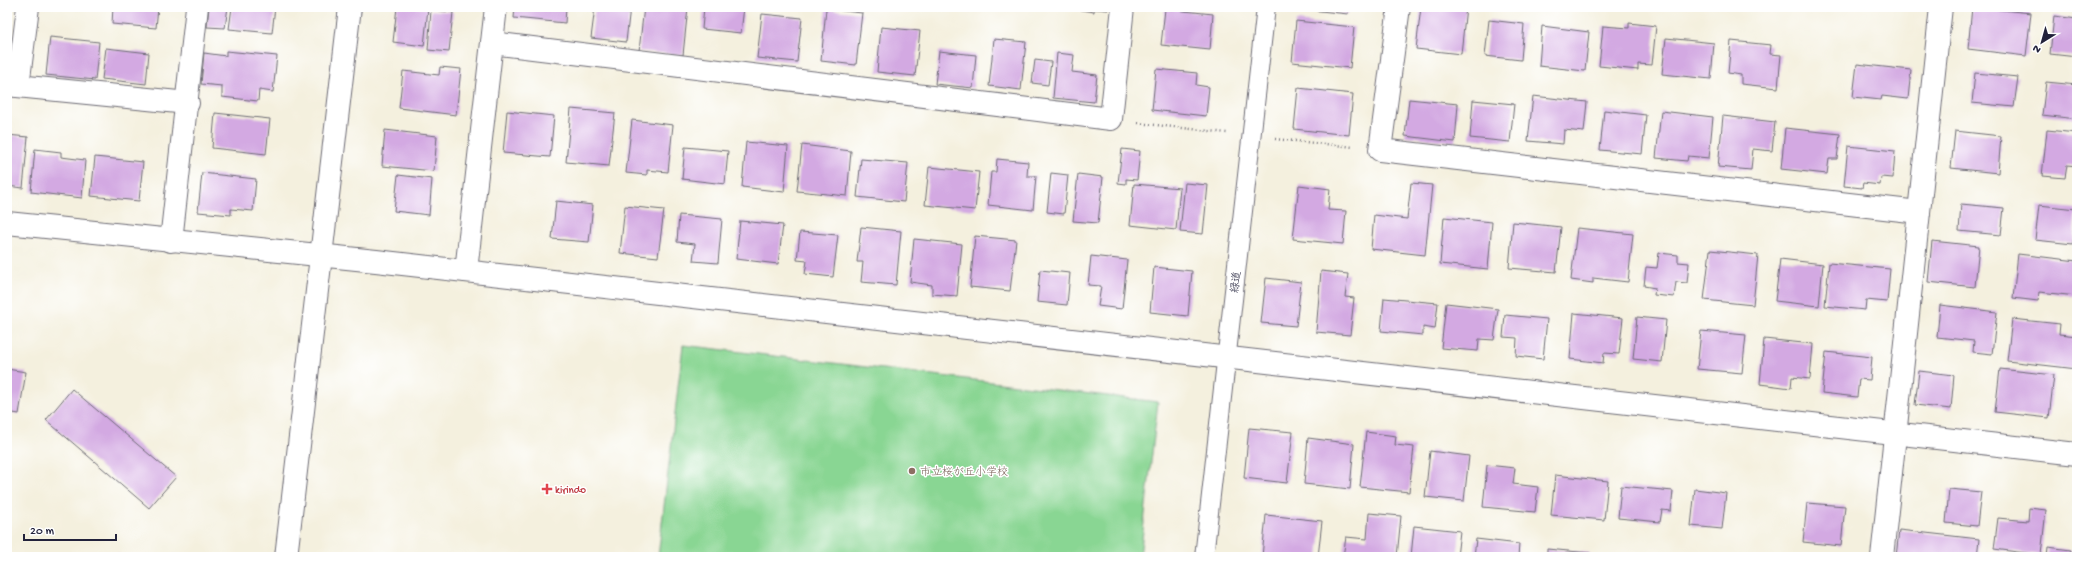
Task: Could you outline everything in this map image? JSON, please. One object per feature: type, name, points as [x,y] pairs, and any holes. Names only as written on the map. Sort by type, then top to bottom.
[{"type":"street","points":[[28,7],[13,86],[188,103]]},
{"type":"street","points":[[171,241],[188,103],[197,7]]},
{"type":"street","points":[[286,557],[350,7]]},
{"type":"street","points":[[466,272],[496,7]]},
{"type":"street","points":[[492,43],[1111,119],[1123,7]]},
{"type":"street","name":"緑道","points":[[1204,557],[1266,7]]},
{"type":"street","points":[[1399,7],[1380,150],[1919,212]]},
{"type":"street","points":[[1882,557],[1941,7]]},
{"type":"street","points":[[7,223],[171,241],[322,255],[2077,454]]},
{"type":"green space","name":"市立桜が丘小学校","points":[[683,345],[1158,402],[1140,557],[658,557]]},
{"type":"building","points":[[113,7],[158,7],[156,28],[112,24]]},
{"type":"building","points":[[209,7],[228,7],[225,28],[207,27]]},
{"type":"building","points":[[232,7],[275,7],[272,33],[229,29]]},
{"type":"building","points":[[397,7],[428,8],[424,46],[393,42]]},
{"type":"building","points":[[515,7],[566,7],[565,23],[514,18]]},
{"type":"building","points":[[595,7],[630,7],[626,42],[591,38]]},
{"type":"building","points":[[644,7],[688,7],[683,55],[639,51]]},
{"type":"building","points":[[704,7],[744,7],[741,33],[702,29]]},
{"type":"building","points":[[1061,7],[1108,7],[1108,10],[1094,9],[1094,12]]},
{"type":"building","points":[[1302,7],[1349,7],[1348,14],[1302,9]]},
{"type":"building","points":[[1421,7],[1466,7],[1461,54],[1416,49]]},
{"type":"building","points":[[1972,7],[2031,13],[2026,56],[1968,49]]},
{"type":"building","points":[[826,9],[862,13],[856,65],[821,61]]},
{"type":"building","points":[[1165,9],[1213,14],[1210,50],[1161,45]]},
{"type":"building","points":[[431,10],[453,12],[449,52],[428,50]]},
{"type":"building","points":[[762,14],[802,18],[797,62],[757,58]]},
{"type":"building","points":[[2054,16],[2077,19],[2077,57],[2050,54]]},
{"type":"building","points":[[1489,20],[1524,24],[1521,60],[1485,56]]},
{"type":"building","points":[[1296,21],[1354,27],[1350,68],[1292,62]]},
{"type":"building","points":[[1629,23],[1656,26],[1652,65],[1638,64],[1638,70],[1599,66],[1603,26],[1629,28]]},
{"type":"building","points":[[1542,26],[1589,32],[1585,71],[1539,66]]},
{"type":"building","points":[[881,27],[920,31],[915,76],[877,72]]},
{"type":"building","points":[[50,37],[99,42],[95,80],[46,75]]},
{"type":"building","points":[[1666,38],[1714,43],[1711,79],[1662,74]]},
{"type":"building","points":[[994,39],[1026,42],[1021,90],[989,86]]},
{"type":"building","points":[[1731,41],[1771,45],[1770,54],[1781,55],[1778,88],[1741,84],[1741,75],[1728,73]]},
{"type":"building","points":[[106,48],[149,53],[146,84],[102,79]]},
{"type":"building","points":[[226,51],[277,56],[273,92],[259,90],[258,101],[222,97],[222,86],[201,84],[204,53],[226,56]]},
{"type":"building","points":[[939,51],[976,55],[973,88],[935,84]]},
{"type":"building","points":[[1057,53],[1074,55],[1072,72],[1097,75],[1094,102],[1053,98]]},
{"type":"building","points":[[1035,60],[1051,62],[1048,85],[1032,83]]},
{"type":"building","points":[[1857,64],[1911,70],[1908,99],[1882,96],[1881,100],[1853,97]]},
{"type":"building","points":[[440,67],[461,69],[456,115],[399,108],[403,71],[439,75]]},
{"type":"building","points":[[1156,69],[1197,73],[1196,85],[1209,87],[1206,116],[1152,110]]},
{"type":"building","points":[[1975,73],[2018,77],[2014,107],[1972,103]]},
{"type":"building","points":[[2046,82],[2077,85],[2077,119],[2042,115]]},
{"type":"building","points":[[1298,88],[1353,94],[1349,135],[1294,129]]},
{"type":"building","points":[[1533,96],[1587,102],[1584,132],[1564,130],[1563,144],[1528,141]]},
{"type":"building","points":[[1409,99],[1458,104],[1455,142],[1405,136]]},
{"type":"building","points":[[1473,100],[1514,104],[1510,142],[1470,138]]},
{"type":"building","points":[[571,109],[615,113],[609,166],[566,162]]},
{"type":"building","points":[[1604,110],[1646,115],[1642,154],[1600,150]]},
{"type":"building","points":[[507,111],[554,116],[550,157],[503,153]]},
{"type":"building","points":[[1661,111],[1713,117],[1709,158],[1688,156],[1687,161],[1656,158]]},
{"type":"building","points":[[215,113],[270,119],[266,154],[212,148]]},
{"type":"building","points":[[1723,116],[1775,122],[1772,151],[1753,149],[1751,170],[1718,167]]},
{"type":"building","points":[[632,120],[673,125],[668,172],[647,170],[647,175],[626,173]]},
{"type":"building","points":[[1785,128],[1840,134],[1837,159],[1829,159],[1827,174],[1781,169]]},
{"type":"building","points":[[385,130],[437,136],[434,171],[382,166]]},
{"type":"building","points":[[2047,130],[2077,133],[2077,166],[2067,165],[2065,178],[2042,176]]},
{"type":"building","points":[[1955,131],[2001,136],[1998,173],[1951,168]]},
{"type":"building","points":[[7,135],[28,137],[23,188],[7,186]]},
{"type":"building","points":[[746,142],[788,146],[784,192],[742,187]]},
{"type":"building","points":[[802,145],[851,151],[847,196],[797,191]]},
{"type":"building","points":[[1848,146],[1895,151],[1893,178],[1881,177],[1880,185],[1863,183],[1862,188],[1844,186]]},
{"type":"building","points":[[685,147],[728,151],[725,184],[682,179]]},
{"type":"building","points":[[35,149],[61,152],[61,157],[85,160],[82,198],[31,192]]},
{"type":"building","points":[[1122,149],[1140,151],[1137,180],[1126,179],[1126,184],[1118,183]]},
{"type":"building","points":[[95,157],[143,162],[139,201],[91,196]]},
{"type":"building","points":[[861,159],[908,163],[904,202],[857,197]]},
{"type":"building","points":[[997,159],[1028,162],[1027,176],[1036,176],[1033,210],[988,205],[991,172],[996,172]]},
{"type":"building","points":[[929,167],[979,172],[975,210],[925,205]]},
{"type":"building","points":[[202,173],[256,179],[253,211],[231,209],[231,215],[198,212]]},
{"type":"building","points":[[1051,173],[1068,175],[1064,214],[1047,212]]},
{"type":"building","points":[[1078,174],[1103,177],[1098,223],[1073,221]]},
{"type":"building","points":[[398,175],[432,179],[429,215],[394,211]]},
{"type":"building","points":[[1185,183],[1208,185],[1203,234],[1180,232]]},
{"type":"building","points":[[1411,183],[1432,185],[1425,255],[1371,249],[1374,215],[1407,219]]},
{"type":"building","points":[[1134,184],[1180,188],[1176,230],[1130,225]]},
{"type":"building","points":[[1299,185],[1330,189],[1328,210],[1346,211],[1343,244],[1293,239]]},
{"type":"building","points":[[556,201],[593,205],[589,242],[552,239]]},
{"type":"building","points":[[1961,204],[2004,208],[2001,235],[1959,231]]},
{"type":"building","points":[[2039,205],[2076,209],[2073,244],[2035,240]]},
{"type":"building","points":[[625,206],[664,210],[658,257],[620,253]]},
{"type":"building","points":[[679,215],[722,219],[718,263],[693,261],[695,244],[677,242]]},
{"type":"building","points":[[1444,217],[1492,222],[1488,269],[1440,264]]},
{"type":"building","points":[[740,221],[783,225],[778,264],[736,259]]},
{"type":"building","points":[[1513,222],[1561,227],[1556,272],[1509,268]]},
{"type":"building","points":[[861,227],[901,231],[896,285],[861,282],[863,262],[857,262]]},
{"type":"building","points":[[1577,228],[1633,234],[1628,282],[1593,278],[1593,283],[1571,280]]},
{"type":"building","points":[[800,232],[838,235],[833,277],[805,274],[807,261],[797,260]]},
{"type":"building","points":[[975,236],[1016,240],[1010,291],[970,287]]},
{"type":"building","points":[[914,239],[962,244],[957,296],[932,294],[932,285],[910,282]]},
{"type":"building","points":[[1932,241],[1979,246],[1975,287],[1928,282]]},
{"type":"building","points":[[1710,250],[1758,255],[1753,305],[1704,300]]},
{"type":"building","points":[[1659,253],[1678,255],[1678,262],[1689,263],[1687,283],[1676,282],[1674,297],[1654,295],[1655,288],[1644,286],[1646,267],[1657,268]]},
{"type":"building","points":[[2018,254],[2077,261],[2077,296],[2039,292],[2038,301],[2013,298]]},
{"type":"building","points":[[1091,256],[1127,260],[1122,309],[1098,306],[1101,286],[1088,285]]},
{"type":"building","points":[[1780,259],[1823,264],[1819,306],[1775,301]]},
{"type":"building","points":[[1829,263],[1890,269],[1887,302],[1866,300],[1865,310],[1825,306]]},
{"type":"building","points":[[1154,267],[1192,271],[1188,316],[1150,312]]},
{"type":"building","points":[[1040,270],[1070,273],[1067,305],[1037,302]]},
{"type":"building","points":[[1321,271],[1348,274],[1345,297],[1354,298],[1350,335],[1316,332]]},
{"type":"building","points":[[1266,278],[1301,282],[1296,326],[1261,323]]},
{"type":"building","points":[[1384,298],[1438,303],[1435,329],[1423,327],[1423,335],[1381,331]]},
{"type":"building","points":[[1446,303],[1498,309],[1494,340],[1479,339],[1478,351],[1441,348]]},
{"type":"building","points":[[1940,305],[1997,312],[1992,354],[1973,352],[1974,341],[1937,337]]},
{"type":"building","points":[[1574,313],[1623,318],[1619,354],[1604,353],[1603,363],[1570,359]]},
{"type":"building","points":[[1505,315],[1547,319],[1543,359],[1516,356],[1517,338],[1503,337]]},
{"type":"building","points":[[1637,317],[1666,320],[1662,362],[1633,359]]},
{"type":"building","points":[[2012,319],[2060,324],[2059,334],[2077,336],[2077,369],[2007,361]]},
{"type":"building","points":[[1701,331],[1746,335],[1742,373],[1697,369]]},
{"type":"building","points":[[1764,339],[1813,344],[1810,379],[1792,377],[1791,388],[1760,384]]},
{"type":"building","points":[[1826,352],[1872,357],[1870,380],[1859,379],[1857,397],[1822,393]]},
{"type":"building","points":[[7,369],[26,372],[19,414],[7,412]]},
{"type":"building","points":[[2000,369],[2054,375],[2049,418],[1995,412]]},
{"type":"building","points":[[1919,371],[1954,375],[1951,409],[1915,405]]},
{"type":"building","points":[[72,389],[176,477],[149,508],[46,420]]},
{"type":"building","points":[[1249,428],[1293,432],[1287,483],[1244,478]]},
{"type":"building","points":[[1366,432],[1396,436],[1395,445],[1414,447],[1409,492],[1360,487]]},
{"type":"building","points":[[1308,438],[1354,444],[1350,489],[1304,484]]},
{"type":"building","points":[[1430,451],[1469,456],[1464,501],[1425,497]]},
{"type":"building","points":[[1487,465],[1515,468],[1513,484],[1538,487],[1535,512],[1483,507]]},
{"type":"building","points":[[1555,475],[1608,481],[1604,520],[1551,515]]},
{"type":"building","points":[[1621,486],[1673,491],[1671,511],[1662,510],[1660,522],[1618,518]]},
{"type":"building","points":[[1695,489],[1726,493],[1722,529],[1691,526]]},
{"type":"building","points":[[1949,489],[1981,492],[1977,526],[1946,523]]},
{"type":"building","points":[[1807,503],[1845,506],[1841,546],[1803,542]]},
{"type":"building","points":[[2029,508],[2046,510],[2041,555],[1994,549],[1998,518],[2028,521]]},
{"type":"building","points":[[1369,513],[1401,516],[1397,557],[1343,557],[1346,537],[1367,539]]},
{"type":"building","points":[[1266,515],[1322,521],[1318,557],[1262,557]]},
{"type":"building","points":[[1414,526],[1460,531],[1457,557],[1411,557]]},
{"type":"building","points":[[1899,530],[1979,539],[1977,557],[1896,557]]},
{"type":"building","points":[[1476,539],[1519,544],[1518,557],[1474,557]]},
{"type":"building","points":[[2048,547],[2071,550],[2070,557],[2047,557]]},
{"type":"building","points":[[1547,549],[1590,553],[1590,557],[1547,557]]},
{"type":"building","points":[[119,553],[120,557],[110,557]]},
{"type":"place","name":"市立桜が丘小学校","points":[[912,471]]},
{"type":"place","name":"kirindo","points":[[547,489]]}]
